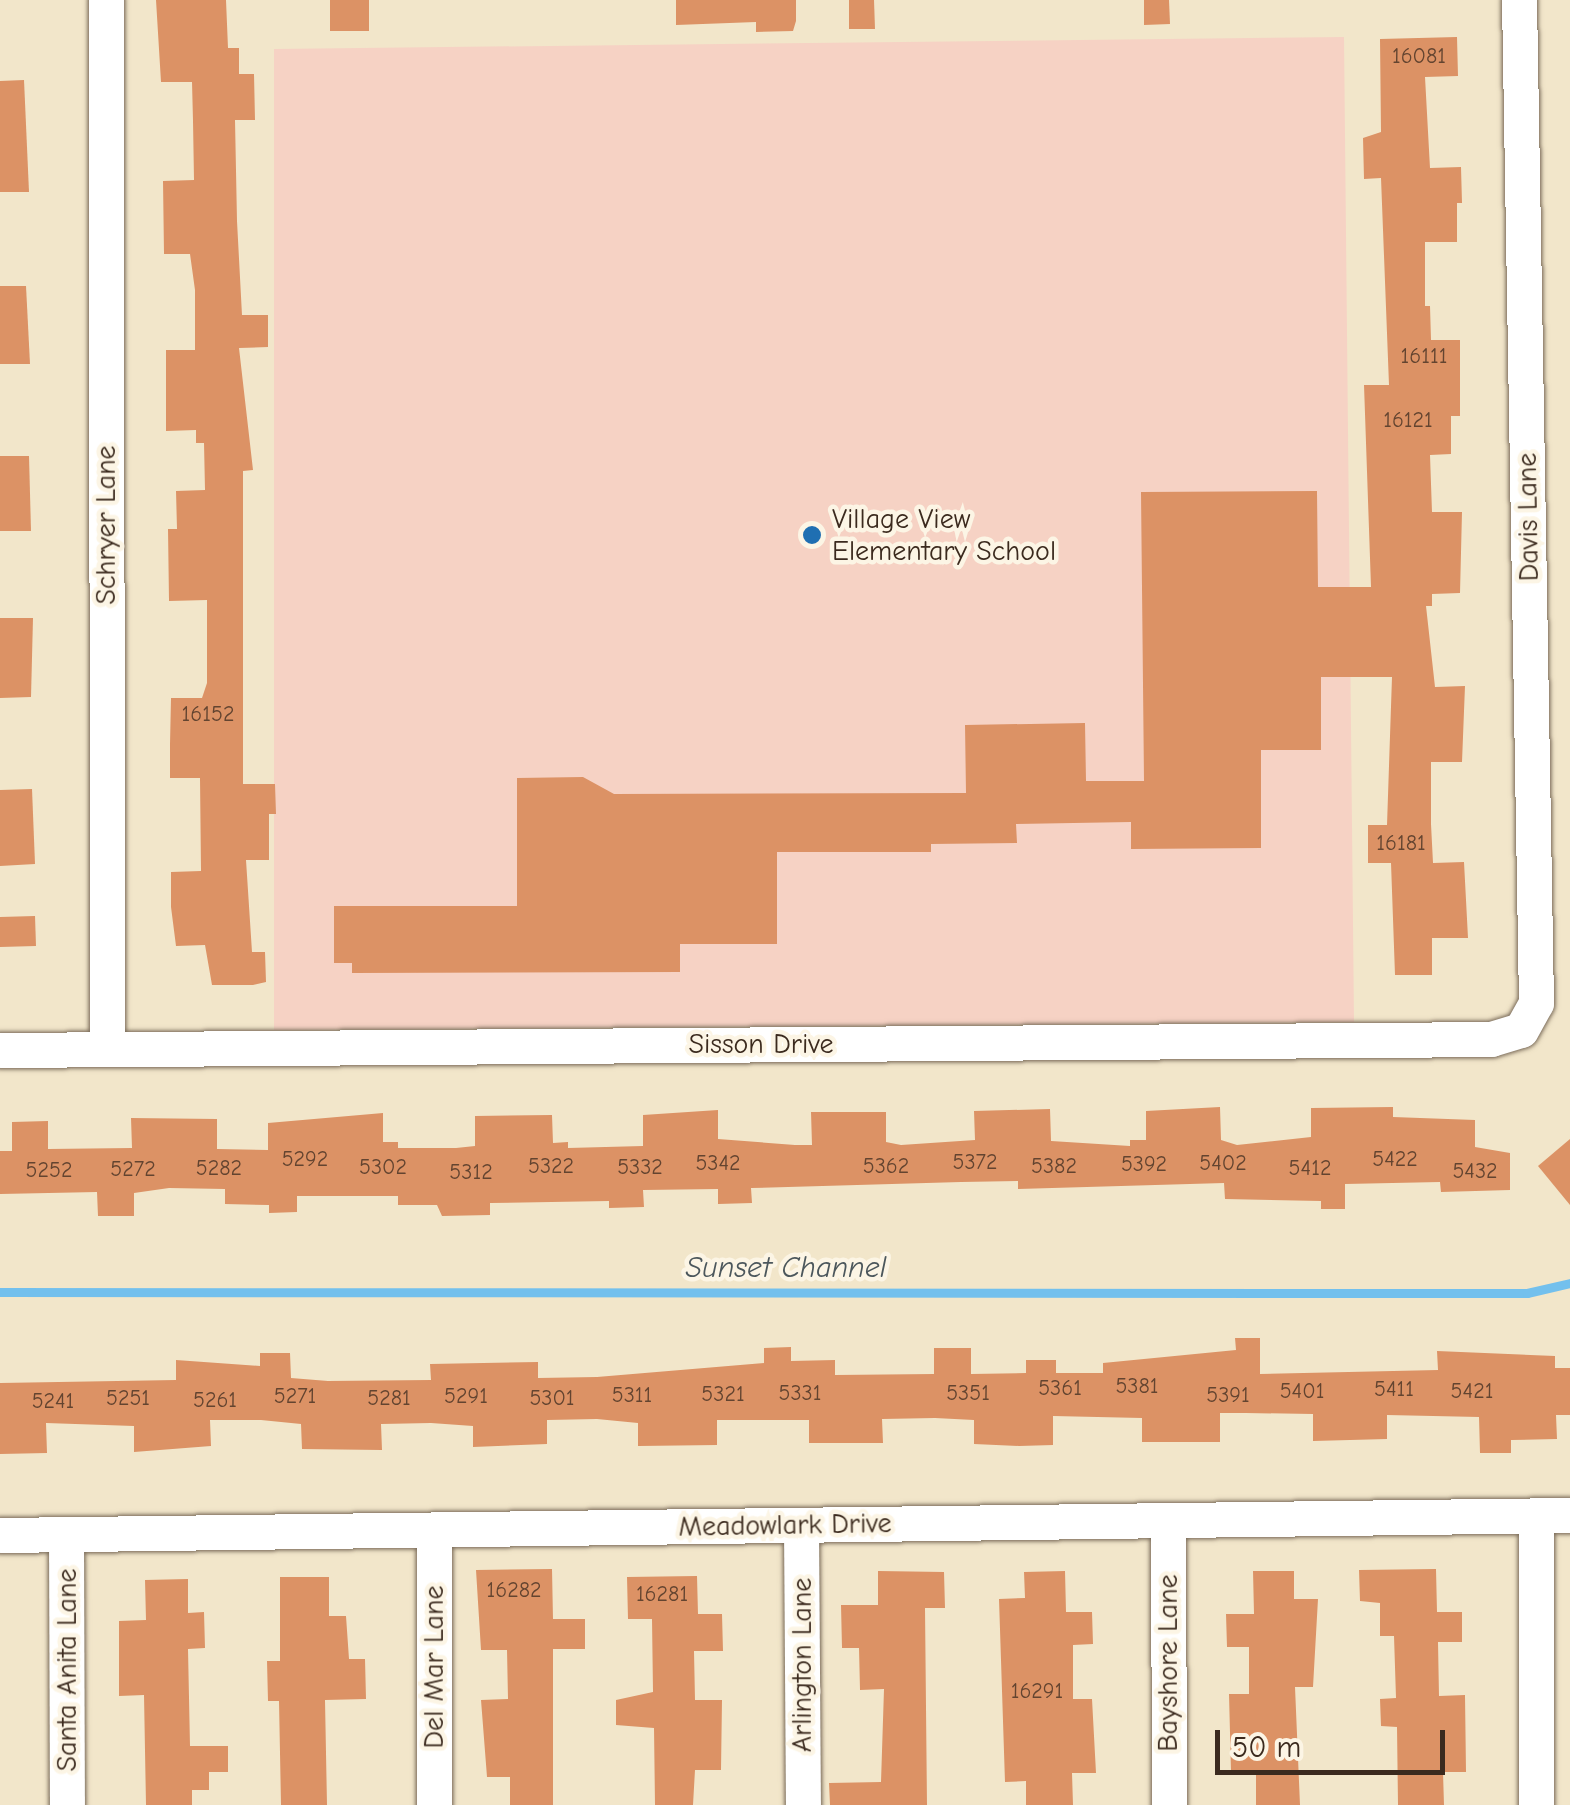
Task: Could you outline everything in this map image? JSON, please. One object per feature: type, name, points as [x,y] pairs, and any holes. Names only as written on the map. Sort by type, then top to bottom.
[{"type":"street","name":"Schryer Lane","points":[[106,0],[107,1049]]},
{"type":"street","name":"Davis Lane","points":[[1520,0],[1536,1003],[1521,1030]]},
{"type":"street","name":"Sisson Drive","points":[[0,1050],[1491,1040],[1521,1030]]},
{"type":"street","name":"Meadowlark Drive","points":[[0,1535],[1553,1516]]},
{"type":"street","points":[[1536,1805],[1553,1516]]},
{"type":"street","name":"Bayshore Lane","points":[[1168,1521],[1168,1805]]},
{"type":"street","name":"Arlington Lane","points":[[801,1525],[802,1805]]},
{"type":"street","name":"Del Mar Lane","points":[[434,1530],[434,1805]]},
{"type":"street","name":"Santa Anita Lane","points":[[66,1534],[67,1805]]},
{"type":"shaded area","name":"Village View Elementary School","points":[[1344,37],[1354,1022],[274,1030],[274,49]]},
{"type":"building","points":[[156,0],[226,0],[228,48],[239,48],[239,74],[254,74],[255,120],[235,120],[242,315],[268,315],[268,347],[239,348],[253,470],[243,471],[243,784],[275,784],[276,814],[269,814],[269,860],[246,860],[252,952],[265,952],[266,982],[253,985],[212,985],[205,945],[176,946],[171,907],[171,872],[201,871],[200,778],[170,778],[171,698],[202,698],[207,683],[207,600],[169,601],[168,529],[177,529],[176,491],[205,490],[204,443],[196,443],[196,430],[166,431],[166,350],[195,350],[195,290],[190,254],[164,254],[163,181],[194,180],[193,121],[192,82],[161,82]]},
{"type":"building","points":[[330,0],[369,0],[369,31],[330,31]]},
{"type":"building","points":[[676,0],[796,0],[796,21],[793,31],[756,32],[756,22],[676,25]]},
{"type":"building","points":[[849,0],[874,0],[875,29],[849,29]]},
{"type":"building","points":[[1144,0],[1169,0],[1170,24],[1144,25]]},
{"type":"building","points":[[1457,37],[1458,76],[1425,77],[1430,168],[1461,167],[1462,203],[1457,203],[1457,242],[1425,242],[1425,306],[1430,306],[1431,340],[1460,340],[1460,416],[1451,416],[1451,454],[1430,455],[1432,512],[1462,512],[1460,593],[1432,594],[1432,606],[1426,606],[1435,687],[1465,686],[1462,762],[1431,762],[1431,824],[1433,863],[1464,862],[1468,938],[1432,938],[1432,975],[1395,975],[1391,863],[1368,863],[1368,825],[1387,825],[1392,677],[1321,677],[1321,750],[1261,750],[1261,848],[1131,849],[1131,822],[1016,824],[1017,843],[931,844],[931,852],[777,852],[777,944],[680,944],[680,972],[352,973],[352,963],[334,963],[334,906],[517,906],[517,778],[583,777],[614,794],[966,793],[965,725],[1085,723],[1086,781],[1144,781],[1141,492],[1317,491],[1318,587],[1371,587],[1364,385],[1389,385],[1381,178],[1364,179],[1363,138],[1381,132],[1380,39]]},
{"type":"building","points":[[24,80],[29,192],[0,192],[0,81]]},
{"type":"building","points":[[0,286],[26,286],[30,364],[0,364]]},
{"type":"building","points":[[0,456],[29,456],[31,531],[0,531]]},
{"type":"building","points":[[0,618],[33,618],[31,697],[0,698]]},
{"type":"building","points":[[32,789],[35,864],[0,866],[0,790]]},
{"type":"building","points":[[35,916],[36,946],[0,947],[0,917]]},
{"type":"building","points":[[1220,1107],[1221,1140],[1237,1145],[1311,1137],[1311,1108],[1393,1107],[1393,1117],[1475,1120],[1475,1147],[1510,1153],[1510,1190],[1441,1192],[1440,1182],[1345,1184],[1345,1209],[1321,1209],[1321,1201],[1225,1199],[1224,1183],[1018,1189],[1018,1181],[961,1182],[751,1188],[752,1203],[718,1204],[718,1189],[643,1190],[644,1207],[609,1208],[609,1201],[490,1203],[490,1215],[442,1216],[437,1205],[398,1205],[398,1196],[297,1196],[297,1212],[269,1213],[269,1205],[225,1204],[225,1189],[169,1188],[134,1193],[134,1216],[98,1216],[97,1192],[0,1194],[0,1151],[12,1151],[12,1122],[48,1121],[48,1149],[132,1148],[131,1118],[217,1119],[217,1149],[268,1150],[268,1123],[383,1113],[383,1142],[398,1142],[398,1148],[456,1148],[475,1146],[475,1116],[552,1115],[553,1143],[568,1142],[568,1148],[643,1146],[643,1115],[718,1110],[718,1139],[812,1145],[811,1112],[886,1112],[886,1142],[901,1145],[975,1140],[974,1111],[1050,1109],[1051,1141],[1130,1146],[1130,1140],[1146,1140],[1146,1111]]},
{"type":"building","points":[[1570,1139],[1570,1205],[1538,1166]]},
{"type":"building","points":[[1235,1338],[1260,1338],[1260,1374],[1438,1370],[1437,1351],[1555,1356],[1555,1368],[1570,1368],[1570,1415],[1556,1415],[1557,1439],[1511,1440],[1511,1453],[1480,1453],[1479,1417],[1387,1415],[1387,1439],[1313,1441],[1313,1414],[1220,1413],[1220,1442],[1142,1442],[1142,1418],[1053,1416],[1053,1445],[1019,1446],[974,1444],[974,1420],[935,1418],[882,1419],[883,1443],[809,1443],[809,1420],[717,1420],[717,1445],[638,1446],[638,1423],[597,1419],[547,1420],[547,1444],[473,1447],[473,1426],[381,1424],[382,1450],[302,1449],[301,1424],[210,1420],[211,1446],[134,1452],[134,1426],[46,1423],[47,1453],[0,1454],[0,1383],[176,1380],[176,1360],[260,1366],[260,1353],[290,1353],[291,1378],[328,1381],[431,1380],[430,1364],[538,1362],[538,1378],[597,1377],[764,1363],[764,1348],[791,1347],[791,1361],[835,1360],[835,1375],[934,1374],[934,1348],[971,1348],[971,1374],[1026,1373],[1026,1360],[1056,1360],[1056,1373],[1103,1373],[1103,1363],[1236,1350]]},
{"type":"building","points":[[552,1569],[553,1619],[585,1619],[585,1649],[553,1649],[553,1805],[510,1805],[510,1777],[487,1777],[481,1700],[508,1699],[507,1650],[481,1650],[476,1570]]},
{"type":"building","points":[[1436,1569],[1437,1612],[1462,1612],[1462,1642],[1438,1642],[1439,1696],[1465,1695],[1466,1772],[1443,1772],[1444,1805],[1398,1805],[1397,1727],[1381,1726],[1380,1699],[1396,1698],[1394,1636],[1380,1636],[1380,1603],[1360,1601],[1359,1570]]},
{"type":"building","points":[[878,1571],[944,1572],[945,1608],[925,1608],[927,1805],[830,1805],[829,1783],[881,1782],[884,1689],[860,1690],[859,1648],[842,1648],[841,1605],[878,1605]]},
{"type":"building","points":[[1065,1571],[1066,1612],[1092,1612],[1093,1644],[1073,1645],[1073,1699],[1092,1699],[1096,1773],[1072,1773],[1073,1805],[1026,1805],[1026,1781],[1005,1782],[999,1599],[1025,1598],[1024,1572]]},
{"type":"building","points":[[1253,1571],[1294,1571],[1294,1599],[1318,1599],[1313,1687],[1295,1687],[1300,1805],[1256,1805],[1256,1771],[1231,1772],[1229,1694],[1249,1694],[1249,1647],[1227,1647],[1226,1614],[1254,1614]]},
{"type":"building","points":[[697,1576],[698,1614],[722,1614],[723,1651],[694,1651],[695,1700],[722,1700],[721,1770],[695,1770],[693,1805],[655,1805],[654,1728],[616,1725],[616,1700],[653,1692],[652,1619],[628,1619],[627,1577]]},
{"type":"building","points":[[280,1577],[329,1577],[329,1616],[346,1616],[349,1659],[365,1659],[366,1699],[325,1700],[327,1805],[281,1805],[279,1701],[268,1701],[267,1661],[280,1661]]},
{"type":"building","points":[[188,1579],[188,1613],[204,1612],[205,1648],[188,1649],[190,1746],[228,1746],[228,1772],[209,1772],[209,1790],[192,1790],[192,1805],[146,1805],[144,1695],[119,1696],[119,1621],[146,1620],[145,1580]]},
{"type":"waterway","name":"Sunset Channel","points":[[0,1292],[1527,1293],[1570,1283]]},
{"type":"place","name":"Village View Elementary School","points":[[812,535]]}]
